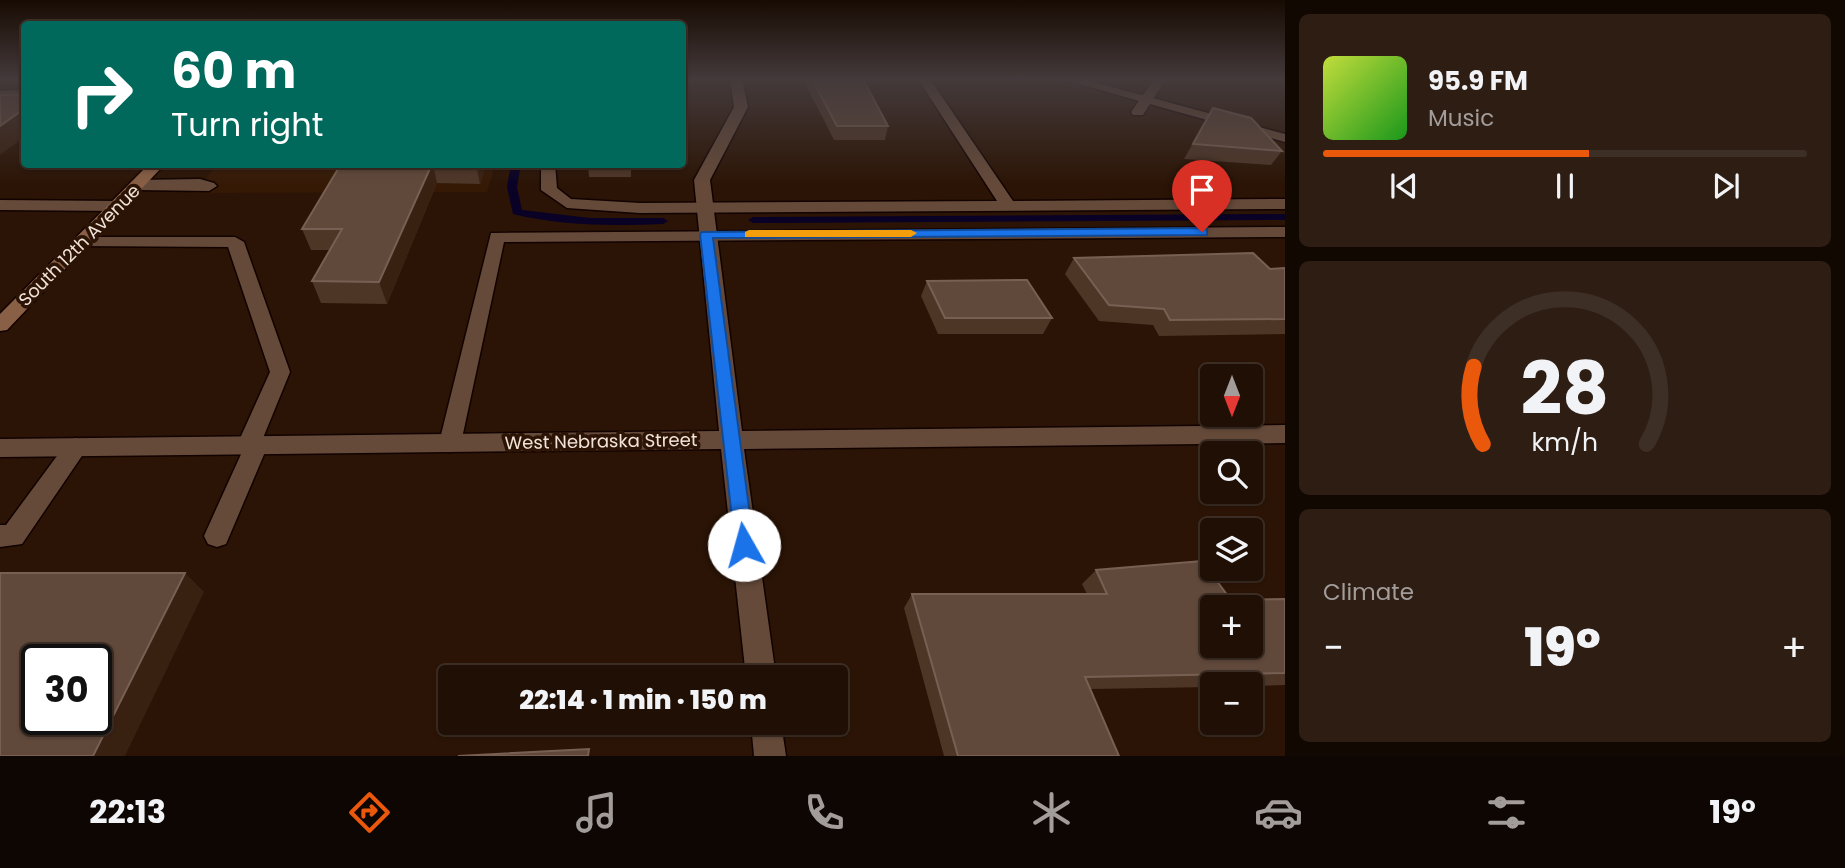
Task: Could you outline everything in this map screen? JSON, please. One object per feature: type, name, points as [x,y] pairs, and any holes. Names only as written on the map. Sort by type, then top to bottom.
[{"type":"main road","name":"South 12th Avenue","points":[[0,324],[154,168]]},
{"type":"street","points":[[737,114],[702,180],[703,207],[760,665]]},
{"type":"street","points":[[947,114],[1008,206]]},
{"type":"street","points":[[1199,114],[1285,138]]},
{"type":"street","points":[[548,168],[549,190],[567,203],[640,208],[1285,204]]},
{"type":"street","points":[[138,185],[209,186]]},
{"type":"street","points":[[0,205],[118,206]]},
{"type":"street","points":[[450,443],[497,237],[1285,232]]},
{"type":"street","points":[[82,242],[235,242],[280,372],[218,536]]},
{"type":"street","name":"West Nebraska Street","points":[[0,448],[1285,434]]},
{"type":"street","points":[[0,536],[13,536],[76,447]]},
{"type":"street","points":[[767,735],[770,756]]},
{"type":"shaded area","points":[[214,168],[494,168],[487,192],[193,193]]},
{"type":"building","points":[[0,114],[17,114],[0,126]]},
{"type":"building","points":[[831,114],[882,114],[888,126],[837,126]]},
{"type":"building","points":[[1210,114],[1237,114],[1251,118],[1282,151],[1193,144]]},
{"type":"building","points":[[339,168],[430,168],[379,282],[312,281],[342,229],[302,229]]},
{"type":"building","points":[[1253,253],[1270,269],[1285,268],[1285,319],[1170,320],[1164,309],[1109,305],[1074,258]]},
{"type":"building","points":[[1027,280],[1052,318],[945,318],[927,281]]},
{"type":"building","points":[[1200,561],[1200,581],[1217,581],[1227,595],[1200,595],[1200,658],[1263,658],[1263,599],[1285,599],[1285,673],[1200,672],[1200,675],[1085,677],[1119,756],[958,756],[912,594],[1107,594],[1096,570]]},
{"type":"building","points":[[0,573],[185,573],[112,718],[112,644],[21,644],[21,735],[104,735],[93,756],[0,756]]},
{"type":"building","points":[[589,749],[588,756],[458,756]]},
{"type":"waterway","points":[[515,168],[512,187],[517,212],[590,221],[663,221]]},
{"type":"waterway","points":[[753,220],[1285,217]]},
{"type":"slow traffic","points":[[749,234],[911,233]]},
{"type":"route","points":[[744,545],[706,234],[1202,232]]}]
